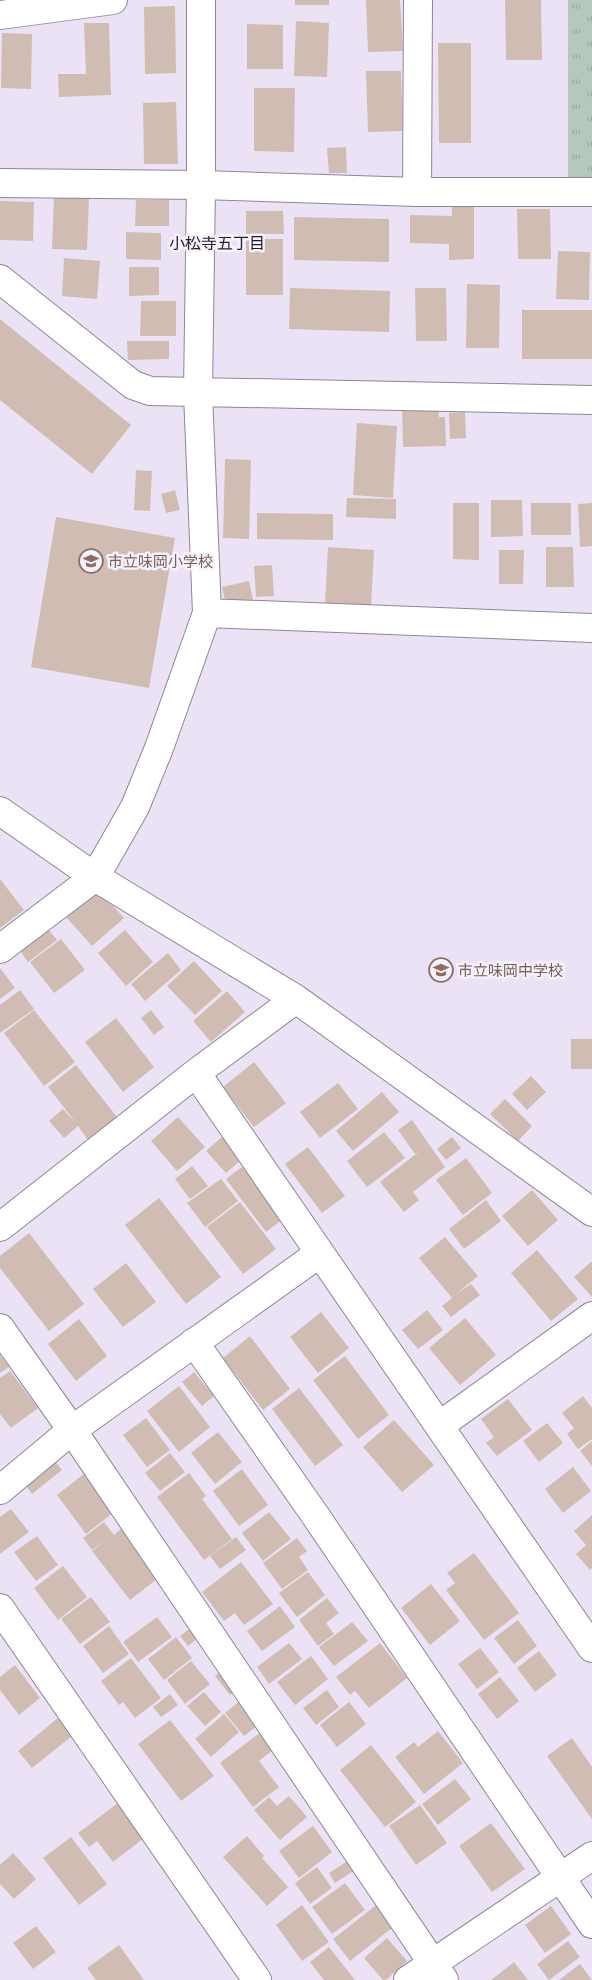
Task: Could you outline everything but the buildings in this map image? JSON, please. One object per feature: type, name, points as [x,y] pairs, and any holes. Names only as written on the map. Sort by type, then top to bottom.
[{"type":"street","points":[[0,15],[113,0]]},
{"type":"street","points":[[0,949],[94,877],[135,807],[159,748],[207,612],[198,393],[202,184],[201,0]]},
{"type":"street","points":[[417,192],[418,0]]},
{"type":"street","points":[[0,182],[202,184],[417,192],[592,192]]},
{"type":"street","points":[[0,279],[133,384],[150,391],[592,400]]},
{"type":"street","points":[[207,612],[592,628]]},
{"type":"street","points":[[0,811],[94,877],[296,999],[592,1212]]},
{"type":"street","points":[[0,1227],[196,1073],[296,999]]},
{"type":"street","points":[[196,1073],[592,1648]]},
{"type":"street","points":[[0,1490],[72,1430],[320,1253]]},
{"type":"street","points":[[440,1426],[592,1316]]},
{"type":"street","points":[[0,1328],[72,1430],[438,1972]]},
{"type":"street","points":[[194,1342],[315,1516],[592,1924]]},
{"type":"street","points":[[0,1608],[257,1980]]},
{"type":"street","points":[[408,1980],[438,1972],[592,1856]]},
{"type":"green space","points":[[568,0],[592,0],[592,184],[568,184]]},
{"type":"place","name":"市立味岡小学校","points":[[91,561]]},
{"type":"place","name":"市立味岡中学校","points":[[441,970]]},
{"type":"district","name":"小松寺五丁目","points":[[217,243]]}]
